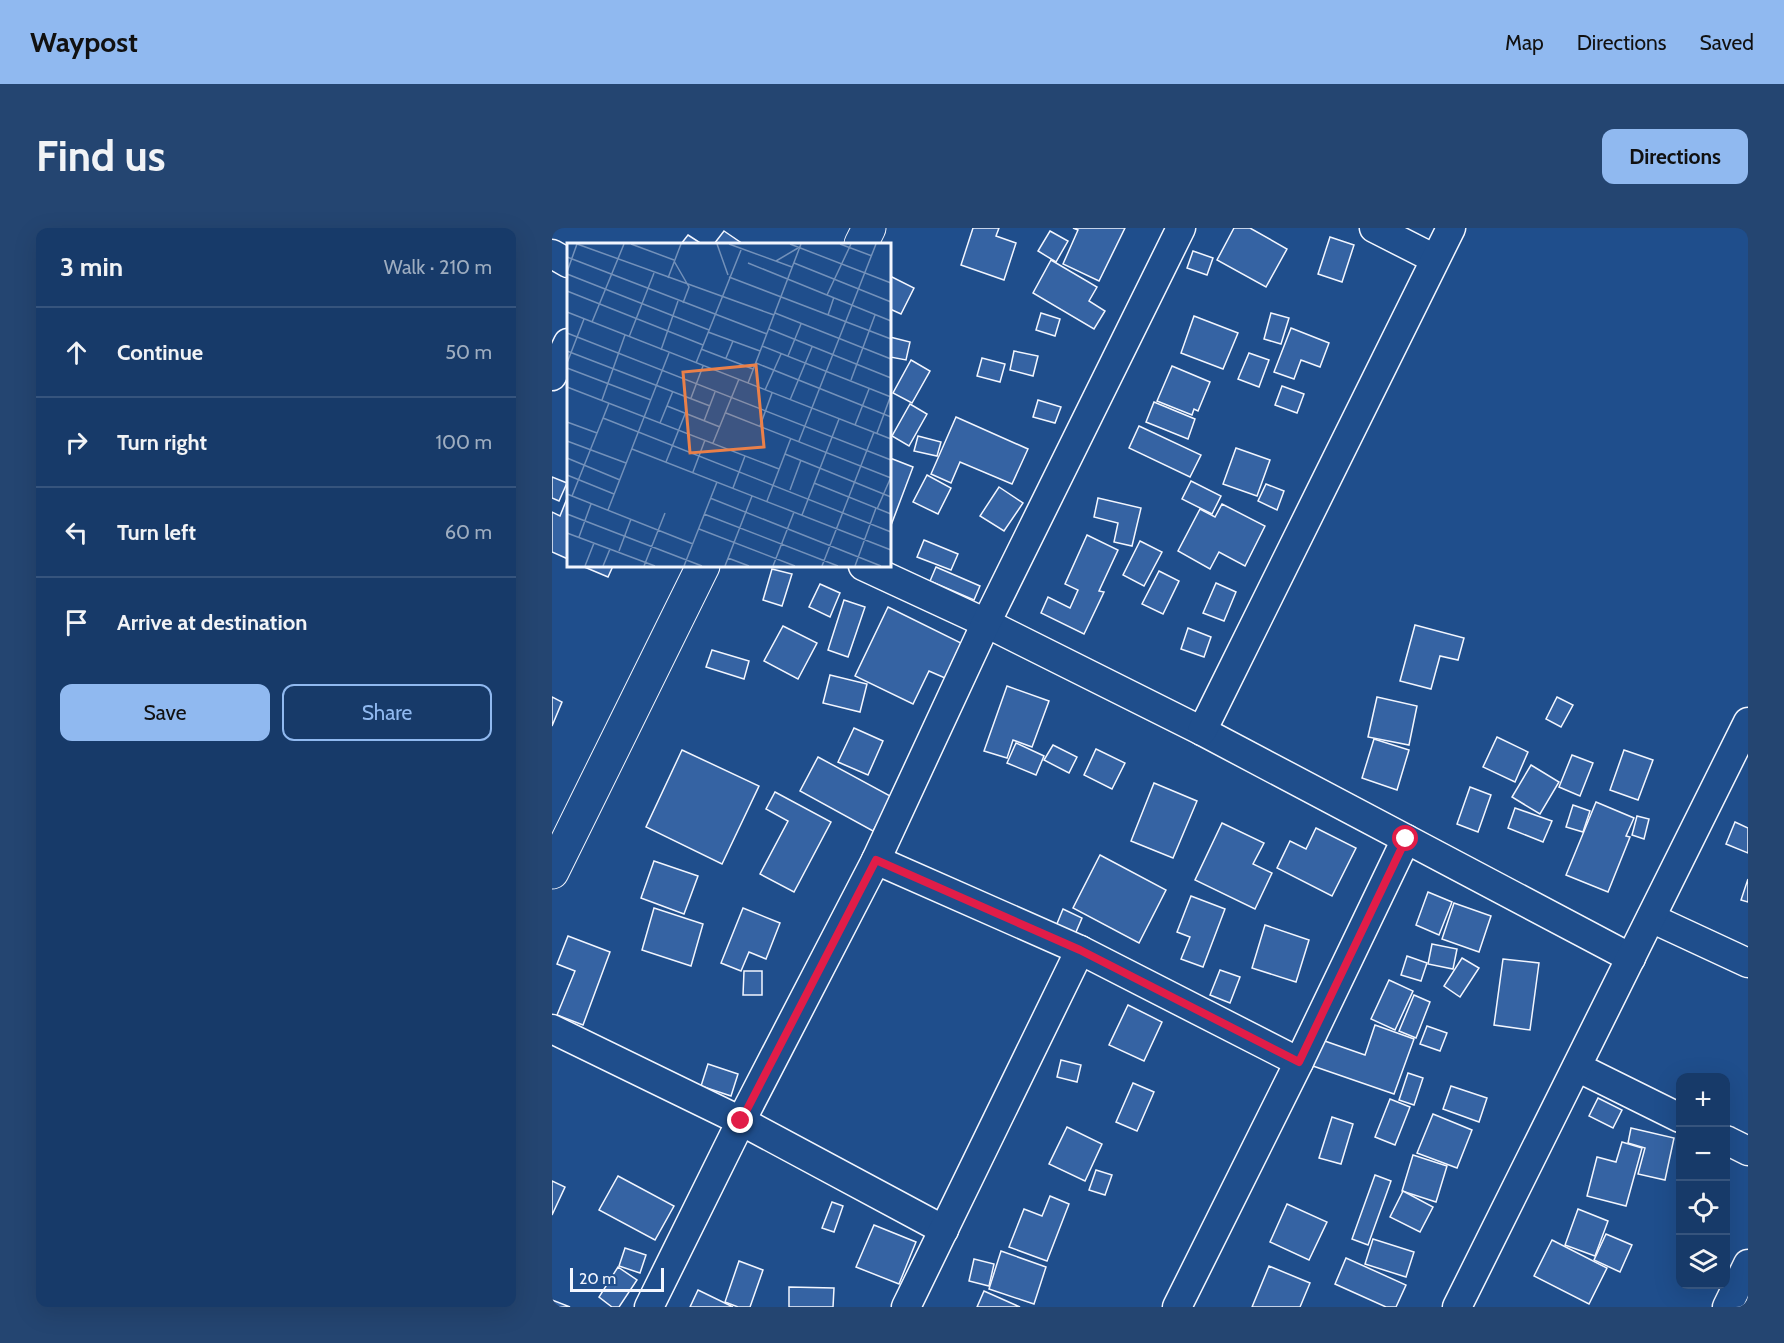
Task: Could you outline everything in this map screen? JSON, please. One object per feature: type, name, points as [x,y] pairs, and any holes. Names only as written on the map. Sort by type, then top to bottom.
[{"type":"street","points":[[862,243],[869,228]]},
{"type":"street","points":[[649,1307],[741,1121],[876,860],[986,623],[1180,228]]},
{"type":"street","points":[[1374,228],[1435,259]]},
{"type":"street","points":[[1202,731],[1451,228]]},
{"type":"street","points":[[552,255],[567,262]]},
{"type":"street","points":[[552,376],[567,345]]},
{"type":"street","points":[[554,864],[702,567]]},
{"type":"street","points":[[865,567],[986,623],[1202,731],[1631,958]]},
{"type":"street","points":[[1456,1307],[1748,722]]},
{"type":"street","points":[[1177,1307],[1299,1062],[1406,839]]},
{"type":"street","points":[[876,860],[1080,950],[1299,1062]]},
{"type":"street","points":[[1651,918],[1748,963]]},
{"type":"street","points":[[906,1307],[1080,950]]},
{"type":"street","points":[[552,1029],[741,1121],[944,1230]]},
{"type":"street","points":[[1577,1066],[1676,1116]]},
{"type":"street","points":[[1730,1142],[1748,1151]]},
{"type":"street","points":[[1727,1307],[1748,1264]]},
{"type":"building","points":[[973,228],[999,228],[996,236],[1016,243],[1004,280],[961,265]]},
{"type":"building","points":[[1073,228],[1125,228],[1099,281],[1063,264],[1078,230]]},
{"type":"building","points":[[1234,228],[1250,228],[1287,249],[1266,287],[1217,260]]},
{"type":"building","points":[[724,231],[742,243],[715,243]]},
{"type":"building","points":[[1050,231],[1068,241],[1056,262],[1038,251]]},
{"type":"building","points":[[688,235],[700,243],[682,243]]},
{"type":"building","points":[[1330,237],[1354,245],[1342,282],[1318,274]]},
{"type":"building","points":[[1193,251],[1213,258],[1207,275],[1187,268]]},
{"type":"building","points":[[1051,260],[1097,287],[1089,301],[1105,311],[1094,329],[1033,293]]},
{"type":"building","points":[[891,276],[914,288],[901,314],[891,309]]},
{"type":"building","points":[[1041,313],[1060,319],[1055,336],[1036,330]]},
{"type":"building","points":[[1271,313],[1289,318],[1281,344],[1264,339]]},
{"type":"building","points":[[1194,316],[1238,333],[1223,369],[1181,353]]},
{"type":"building","points":[[1291,328],[1329,343],[1320,367],[1301,360],[1294,379],[1274,372]]},
{"type":"building","points":[[891,337],[910,342],[906,360],[891,357]]},
{"type":"building","points":[[1014,351],[1038,356],[1033,376],[1010,370]]},
{"type":"building","points":[[1249,353],[1269,360],[1259,387],[1238,379]]},
{"type":"building","points":[[982,358],[1005,364],[1000,382],[977,376]]},
{"type":"building","points":[[911,360],[930,371],[912,403],[893,393]]},
{"type":"building","points":[[1172,366],[1210,382],[1198,411],[1194,409],[1192,415],[1157,401]]},
{"type":"building","points":[[1282,386],[1304,394],[1297,413],[1275,405]]},
{"type":"building","points":[[1038,400],[1061,407],[1055,423],[1033,417]]},
{"type":"building","points":[[1154,402],[1195,419],[1188,439],[1146,422]]},
{"type":"building","points":[[910,404],[927,414],[909,446],[892,436]]},
{"type":"building","points":[[956,417],[1028,449],[1012,484],[960,462],[951,483],[931,474]]},
{"type":"building","points":[[1139,426],[1201,455],[1190,477],[1129,448]]},
{"type":"building","points":[[918,436],[941,442],[937,456],[914,451]]},
{"type":"building","points":[[1236,448],[1270,460],[1257,496],[1223,484]]},
{"type":"building","points":[[891,458],[913,467],[891,525]]},
{"type":"building","points":[[927,475],[951,488],[938,514],[913,502]]},
{"type":"building","points":[[552,477],[567,483],[559,501],[552,498]]},
{"type":"building","points":[[1191,481],[1221,496],[1212,514],[1182,499]]},
{"type":"building","points":[[1266,484],[1284,491],[1277,510],[1258,501]]},
{"type":"building","points":[[999,487],[1023,503],[1004,531],[980,516]]},
{"type":"building","points":[[567,498],[567,559],[552,552],[552,512],[560,516]]},
{"type":"building","points":[[1098,498],[1141,508],[1132,546],[1114,542],[1118,523],[1094,517]]},
{"type":"building","points":[[1222,504],[1265,526],[1245,566],[1219,552],[1210,569],[1178,551],[1200,509],[1215,517]]},
{"type":"building","points":[[1087,535],[1118,550],[1099,591],[1104,592],[1084,634],[1041,613],[1048,597],[1070,608],[1078,590],[1065,584]]},
{"type":"building","points":[[924,540],[958,554],[951,570],[917,557]]},
{"type":"building","points":[[1140,541],[1162,552],[1144,586],[1123,575]]},
{"type":"building","points":[[584,567],[613,567],[608,577]]},
{"type":"building","points":[[936,567],[980,586],[974,600],[930,581]]},
{"type":"building","points":[[772,569],[792,574],[782,606],[763,600]]},
{"type":"building","points":[[1159,571],[1179,581],[1163,614],[1142,604]]},
{"type":"building","points":[[1216,583],[1236,592],[1224,621],[1203,613]]},
{"type":"building","points":[[820,584],[840,593],[830,617],[809,607]]},
{"type":"building","points":[[844,600],[865,607],[848,657],[828,650]]},
{"type":"building","points":[[888,607],[961,643],[945,678],[929,671],[913,704],[855,676]]},
{"type":"building","points":[[1415,625],[1464,638],[1458,660],[1440,656],[1431,689],[1400,681]]},
{"type":"building","points":[[783,626],[817,643],[798,679],[764,661]]},
{"type":"building","points":[[1188,628],[1211,637],[1204,657],[1181,649]]},
{"type":"building","points":[[712,650],[749,661],[744,679],[706,667]]},
{"type":"building","points":[[830,675],[867,684],[860,712],[823,703]]},
{"type":"building","points":[[1007,686],[1049,701],[1032,747],[1013,740],[1007,758],[984,751]]},
{"type":"building","points":[[552,697],[562,702],[552,726]]},
{"type":"building","points":[[1377,697],[1417,706],[1409,745],[1368,737]]},
{"type":"building","points":[[1557,697],[1573,705],[1561,727],[1546,719]]},
{"type":"building","points":[[854,728],[883,741],[868,775],[838,762]]},
{"type":"building","points":[[1497,737],[1528,752],[1515,782],[1483,767]]},
{"type":"building","points":[[1374,739],[1409,750],[1397,790],[1362,778]]},
{"type":"building","points":[[1016,743],[1044,756],[1036,775],[1007,763]]},
{"type":"building","points":[[1053,745],[1077,757],[1069,773],[1044,760]]},
{"type":"building","points":[[1096,749],[1125,763],[1112,789],[1084,775]]},
{"type":"building","points":[[682,750],[759,786],[722,864],[646,827]]},
{"type":"building","points":[[1624,750],[1653,760],[1638,800],[1610,790]]},
{"type":"building","points":[[1572,755],[1593,763],[1580,796],[1559,787]]},
{"type":"building","points":[[818,757],[892,797],[873,831],[800,791]]},
{"type":"building","points":[[1531,765],[1559,782],[1540,814],[1512,797]]},
{"type":"building","points":[[1154,783],[1197,801],[1173,858],[1131,841]]},
{"type":"building","points":[[1470,787],[1491,795],[1478,832],[1457,824]]},
{"type":"building","points":[[775,792],[831,822],[794,892],[760,874],[788,821],[766,809]]},
{"type":"building","points":[[1596,802],[1634,818],[1626,836],[1630,837],[1608,892],[1566,875]]},
{"type":"building","points":[[1573,805],[1590,811],[1583,832],[1566,827]]},
{"type":"building","points":[[1515,808],[1552,821],[1543,842],[1508,828]]},
{"type":"building","points":[[1637,816],[1649,819],[1644,839],[1632,835]]},
{"type":"building","points":[[1735,822],[1748,828],[1748,853],[1726,844]]},
{"type":"building","points":[[1222,823],[1264,843],[1253,864],[1272,873],[1255,909],[1195,880]]},
{"type":"building","points":[[1316,828],[1356,848],[1332,896],[1277,868],[1290,841],[1306,849]]},
{"type":"building","points":[[1100,855],[1166,890],[1139,943],[1073,908]]},
{"type":"building","points":[[654,861],[698,876],[684,914],[641,898]]},
{"type":"building","points":[[1748,879],[1748,902],[1741,900]]},
{"type":"building","points":[[1428,892],[1452,902],[1439,935],[1416,925]]},
{"type":"building","points":[[1191,896],[1225,909],[1203,967],[1181,959],[1190,937],[1177,932]]},
{"type":"building","points":[[1454,903],[1491,916],[1479,952],[1442,939]]},
{"type":"building","points":[[654,908],[703,924],[691,966],[642,950]]},
{"type":"building","points":[[743,908],[780,923],[766,959],[749,952],[741,971],[721,963]]},
{"type":"building","points":[[1063,909],[1082,918],[1073,939],[1054,931]]},
{"type":"building","points":[[1265,925],[1309,940],[1296,982],[1252,968]]},
{"type":"building","points":[[568,936],[610,952],[583,1025],[557,1015],[575,971],[557,964]]},
{"type":"building","points":[[1432,944],[1457,949],[1453,969],[1428,964]]},
{"type":"building","points":[[1407,956],[1427,963],[1421,981],[1401,975]]},
{"type":"building","points":[[1462,958],[1479,968],[1460,997],[1444,986]]},
{"type":"building","points":[[1503,959],[1539,963],[1530,1030],[1494,1025]]},
{"type":"building","points":[[1220,970],[1240,977],[1230,1003],[1210,995]]},
{"type":"building","points":[[744,971],[762,971],[762,995],[743,995]]},
{"type":"building","points":[[1389,980],[1413,991],[1395,1030],[1371,1019]]},
{"type":"building","points":[[1414,995],[1430,1002],[1416,1038],[1399,1031]]},
{"type":"building","points":[[1128,1005],[1162,1022],[1144,1061],[1109,1045]]},
{"type":"building","points":[[1375,1025],[1414,1039],[1394,1094],[1310,1065],[1319,1039],[1365,1055]]},
{"type":"building","points":[[1427,1026],[1447,1033],[1440,1051],[1420,1044]]},
{"type":"building","points":[[1061,1060],[1081,1065],[1077,1082],[1057,1077]]},
{"type":"building","points":[[708,1064],[738,1074],[731,1096],[701,1086]]},
{"type":"building","points":[[1408,1073],[1423,1078],[1414,1105],[1399,1100]]},
{"type":"building","points":[[1133,1083],[1154,1092],[1137,1131],[1116,1122]]},
{"type":"building","points":[[1451,1086],[1487,1098],[1479,1122],[1443,1109]]},
{"type":"building","points":[[1598,1098],[1622,1110],[1613,1128],[1589,1116]]},
{"type":"building","points":[[1390,1099],[1410,1107],[1395,1145],[1375,1137]]},
{"type":"building","points":[[1433,1114],[1472,1130],[1457,1168],[1417,1153]]},
{"type":"building","points":[[1332,1117],[1353,1124],[1341,1164],[1319,1158]]},
{"type":"building","points":[[1067,1127],[1102,1144],[1085,1181],[1049,1164]]},
{"type":"building","points":[[1631,1128],[1674,1138],[1665,1180],[1638,1174],[1645,1148],[1628,1143]]},
{"type":"building","points":[[1622,1142],[1642,1148],[1626,1206],[1587,1196],[1597,1157],[1616,1162]]},
{"type":"building","points":[[1413,1155],[1447,1166],[1436,1202],[1402,1191]]},
{"type":"building","points":[[1096,1170],[1112,1175],[1105,1195],[1089,1190]]},
{"type":"building","points":[[1375,1175],[1391,1181],[1368,1245],[1352,1239]]},
{"type":"building","points":[[618,1176],[674,1206],[655,1240],[599,1210]]},
{"type":"building","points":[[552,1181],[565,1187],[552,1215]]},
{"type":"building","points":[[1403,1191],[1433,1207],[1420,1232],[1390,1217]]},
{"type":"building","points":[[1050,1196],[1069,1204],[1047,1261],[1009,1247],[1024,1209],[1042,1216]]},
{"type":"building","points":[[832,1202],[843,1206],[834,1232],[822,1228]]},
{"type":"building","points":[[1287,1204],[1327,1222],[1309,1260],[1270,1242]]},
{"type":"building","points":[[1578,1209],[1608,1221],[1595,1256],[1565,1245]]},
{"type":"building","points":[[874,1225],[916,1242],[899,1284],[856,1267]]},
{"type":"building","points":[[1606,1234],[1632,1245],[1620,1272],[1594,1260]]},
{"type":"building","points":[[1373,1239],[1414,1252],[1406,1277],[1365,1264]]},
{"type":"building","points":[[1552,1240],[1607,1268],[1589,1304],[1534,1276]]},
{"type":"building","points":[[625,1248],[646,1255],[640,1273],[619,1266]]},
{"type":"building","points":[[1001,1251],[1046,1267],[1034,1304],[989,1289]]},
{"type":"building","points":[[1346,1258],[1406,1285],[1396,1307],[1386,1307],[1335,1284]]},
{"type":"building","points":[[974,1259],[994,1264],[989,1286],[969,1281]]},
{"type":"building","points":[[739,1261],[763,1270],[750,1307],[738,1307],[725,1302]]},
{"type":"building","points":[[1269,1266],[1310,1283],[1300,1307],[1252,1307]]},
{"type":"building","points":[[618,1267],[637,1280],[619,1307],[612,1307],[599,1297]]},
{"type":"building","points":[[789,1287],[834,1288],[833,1307],[789,1307]]},
{"type":"building","points":[[698,1290],[733,1307],[690,1307]]},
{"type":"building","points":[[984,1291],[1020,1307],[977,1307]]},
{"type":"building","points":[[552,1300],[570,1307],[552,1307]]},
{"type":"route","points":[[741,1121],[876,860],[1080,950],[1299,1062],[1406,839]]}]
